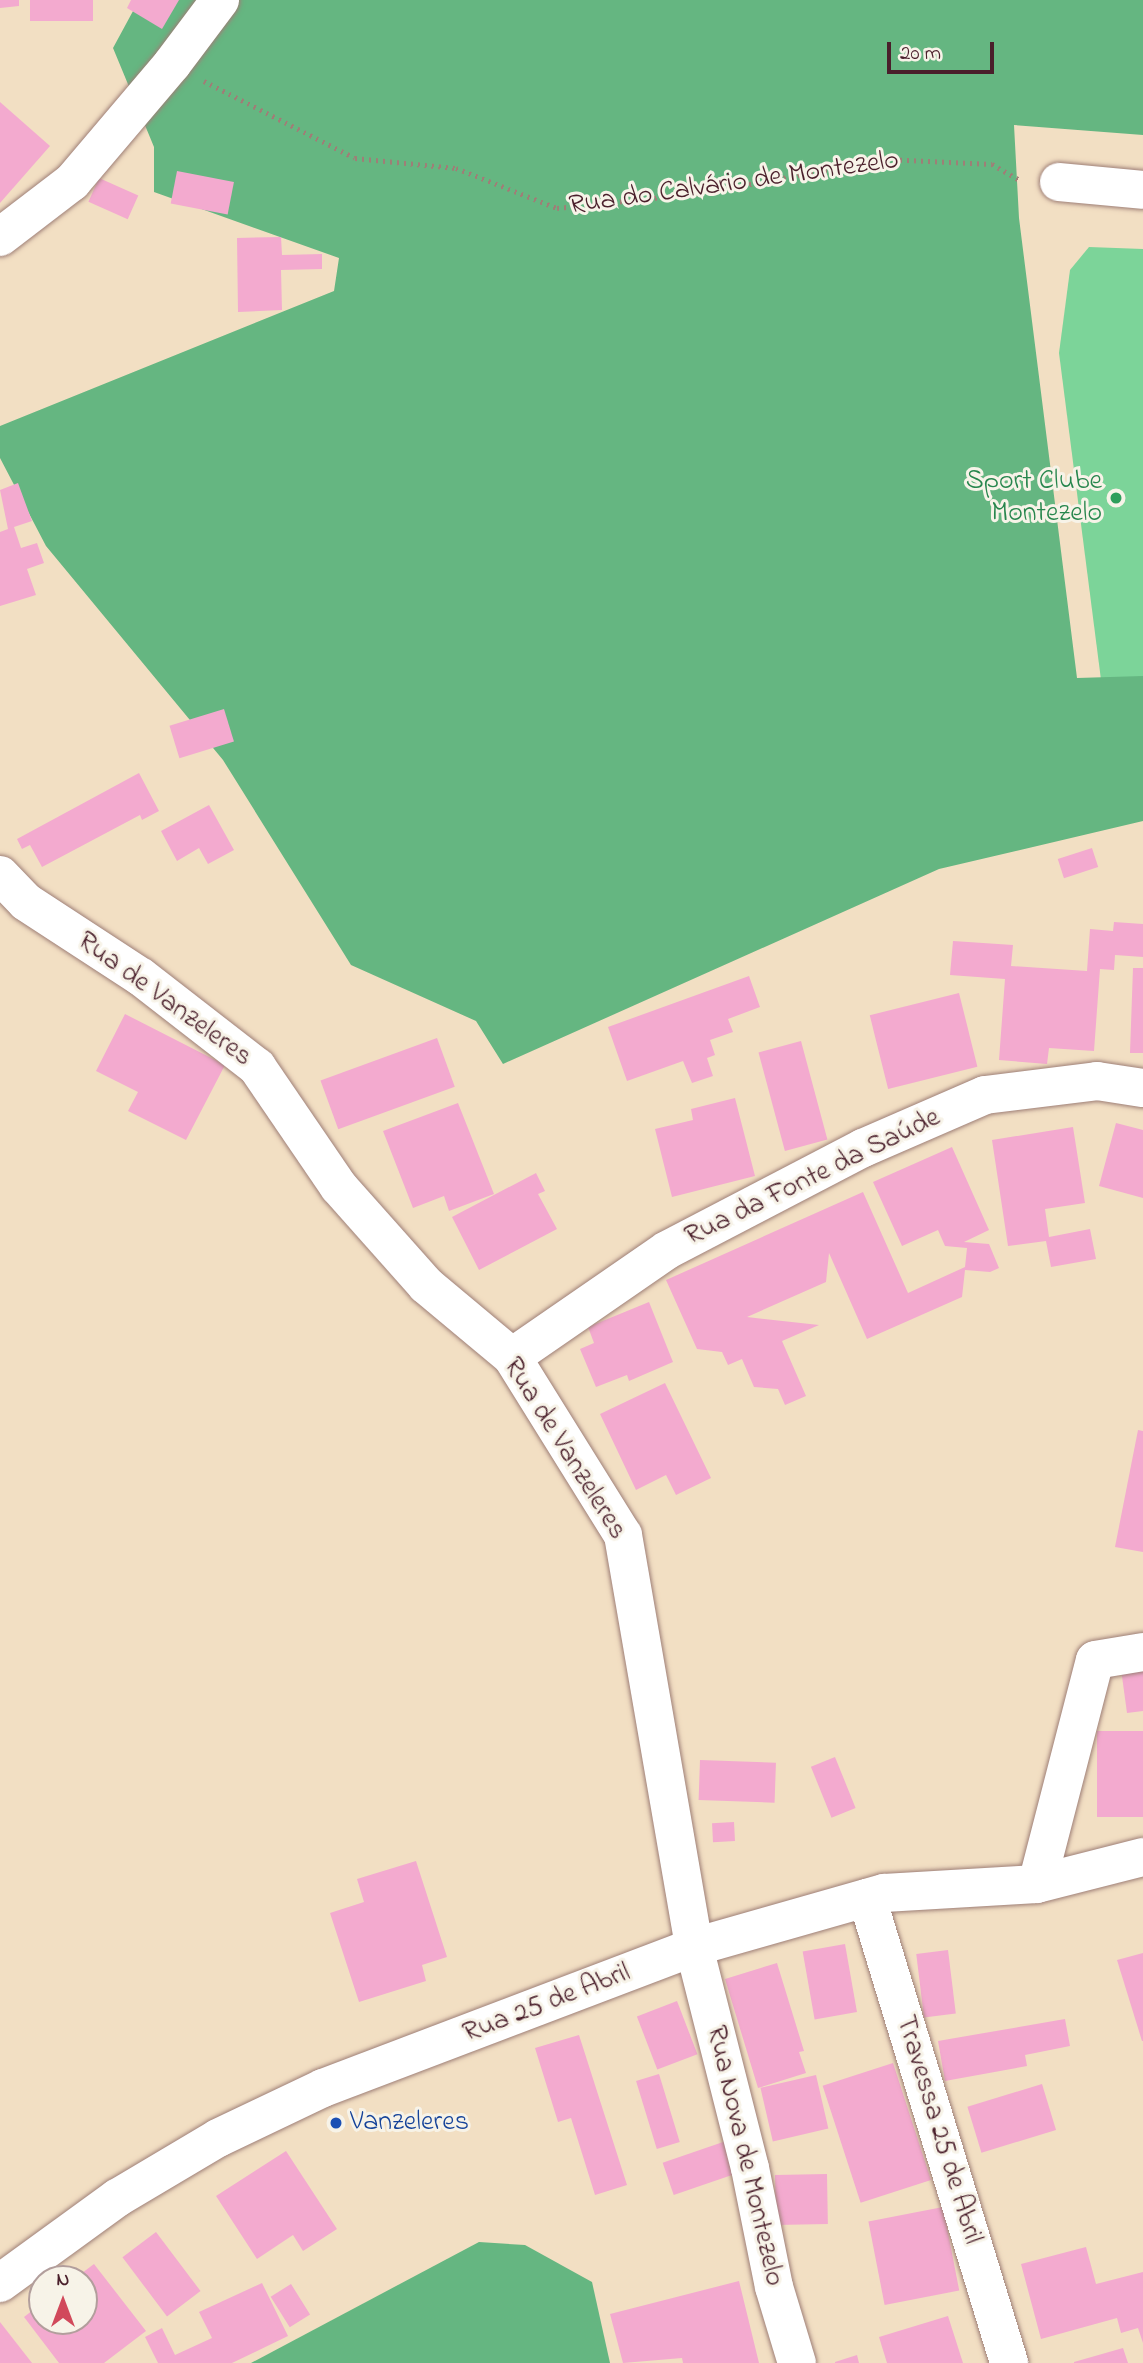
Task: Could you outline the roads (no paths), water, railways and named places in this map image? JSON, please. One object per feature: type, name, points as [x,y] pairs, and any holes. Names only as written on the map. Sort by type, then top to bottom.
[{"type":"street","points":[[0,237],[72,182],[173,64],[220,0]]},
{"type":"street","points":[[1059,182],[1143,190]]},
{"type":"street","name":"Rua de Vanzeleres","points":[[0,875],[26,902],[141,977],[257,1067],[339,1187],[426,1285],[512,1357],[623,1535],[694,1947]]},
{"type":"street","name":"Rua da Fonte da Saúde","points":[[512,1357],[667,1251],[863,1148],[985,1095],[1097,1081],[1143,1088]]},
{"type":"street","points":[[1037,1884],[1094,1660],[1143,1652]]},
{"type":"street","name":"Rua 25 de Abril","points":[[0,2283],[117,2198],[264,2116],[323,2088],[694,1947],[867,1898],[1037,1884],[1143,1857]]},
{"type":"street","name":"Travessa 25 de Abril","points":[[867,1898],[1009,2363]]},
{"type":"street","name":"Rua Nova de Montezelo","points":[[694,1947],[750,2168],[774,2287],[797,2363]]},
{"type":"place","name":"Sport Clube Montezelo","points":[[1116,498]]},
{"type":"place","name":"Vanzeleres","points":[[336,2123]]}]
